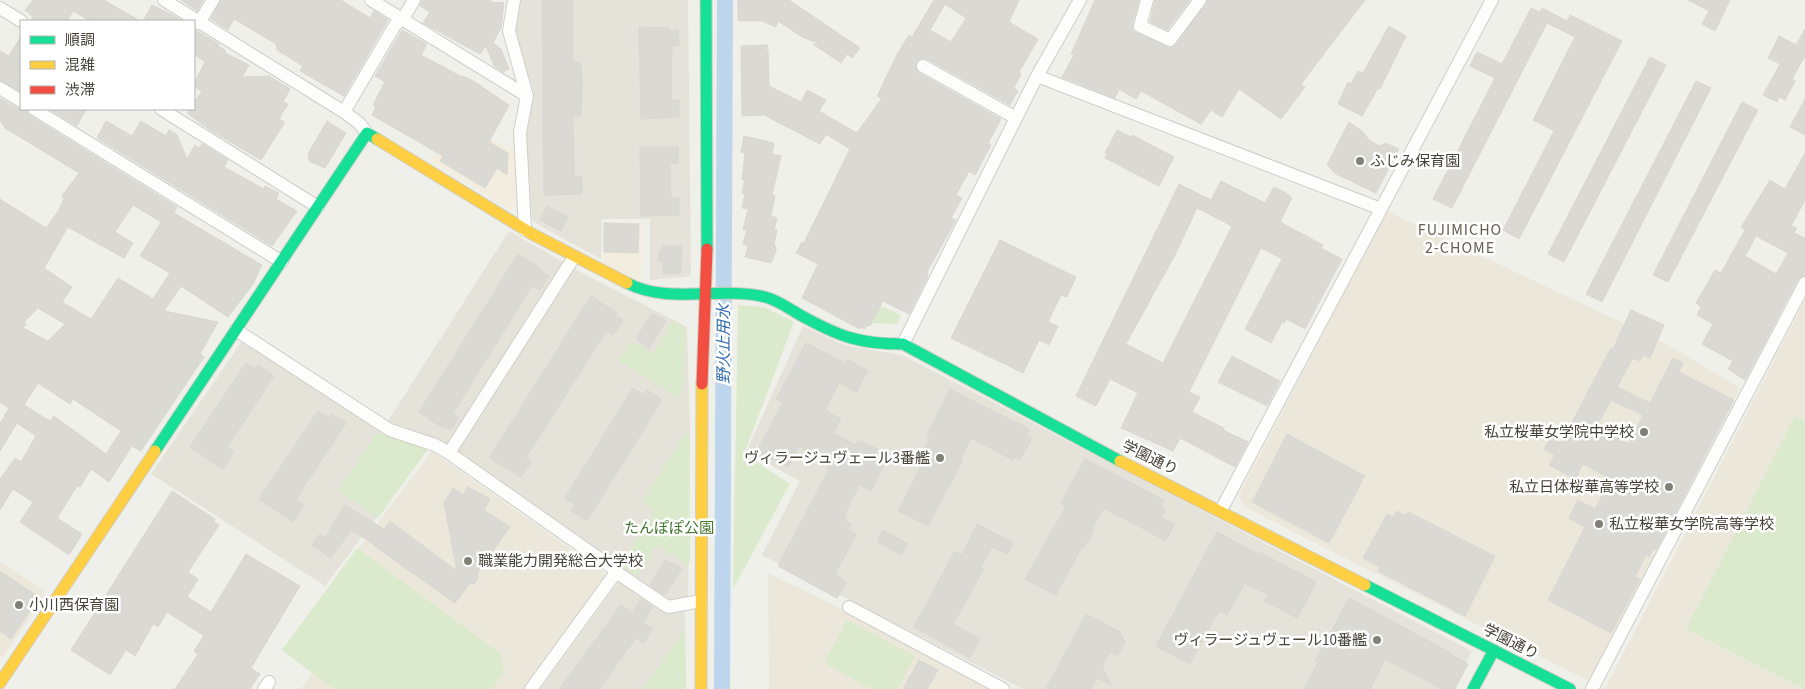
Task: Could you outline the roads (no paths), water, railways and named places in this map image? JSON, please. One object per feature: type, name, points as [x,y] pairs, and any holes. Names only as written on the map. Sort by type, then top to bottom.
[{"type":"street","points":[[164,0],[194,20]]},
{"type":"street","points":[[199,23],[213,0]]},
{"type":"street","points":[[371,0],[527,96]]},
{"type":"street","points":[[344,112],[395,25],[403,19],[414,0]]},
{"type":"street","points":[[514,0],[510,31],[527,96],[520,132],[525,230]]},
{"type":"street","points":[[701,689],[702,407],[713,295],[706,0]]},
{"type":"street","points":[[903,344],[1036,76],[1080,0]]},
{"type":"street","points":[[1147,0],[1140,26],[1170,40],[1200,0]]},
{"type":"street","points":[[1221,510],[1492,0]]},
{"type":"street","points":[[0,8],[20,20]]},
{"type":"street","points":[[0,683],[367,133],[359,123],[344,112],[195,20]]},
{"type":"street","points":[[923,66],[1016,118]]},
{"type":"street","points":[[1036,76],[1381,209]]},
{"type":"street","points":[[0,88],[20,100]]},
{"type":"street","points":[[36,110],[282,262]]},
{"type":"street","points":[[163,110],[318,207]]},
{"type":"street","name":"学園通り","points":[[367,133],[525,230],[574,257],[649,293],[745,294],[767,298],[837,335],[872,344],[903,344],[1063,432],[1221,510],[1570,689]]},
{"type":"street","points":[[449,453],[574,257]]},
{"type":"street","points":[[1592,689],[1805,284]]},
{"type":"street","points":[[236,330],[390,430],[428,442],[449,453],[668,607],[701,601]]},
{"type":"street","points":[[531,689],[616,572]]},
{"type":"street","points":[[849,607],[1003,689]]},
{"type":"street","points":[[1473,689],[1494,650]]},
{"type":"waterway","name":"野火止用水","points":[[722,689],[725,0]]},
{"type":"place","name":"ふじみ保育園","points":[[1360,161]]},
{"type":"place","name":"私立桜華女学院中学校","points":[[1644,432]]},
{"type":"place","name":"ヴィラージュヴェール3番艦","points":[[940,458]]},
{"type":"place","name":"私立日体桜華高等学校","points":[[1669,487]]},
{"type":"place","name":"私立桜華女学院高等学校","points":[[1599,524]]},
{"type":"place","name":"職業能力開発総合大学校","points":[[468,561]]},
{"type":"place","name":"小川西保育園","points":[[19,605]]},
{"type":"place","name":"ヴィラージュヴェール10番艦","points":[[1377,640]]},
{"type":"district","name":"FUJIMICHO 2-CHOME","points":[[1460,239]]},
{"type":"park label","name":"たんぽぽ公園","points":[[669,528]]}]
